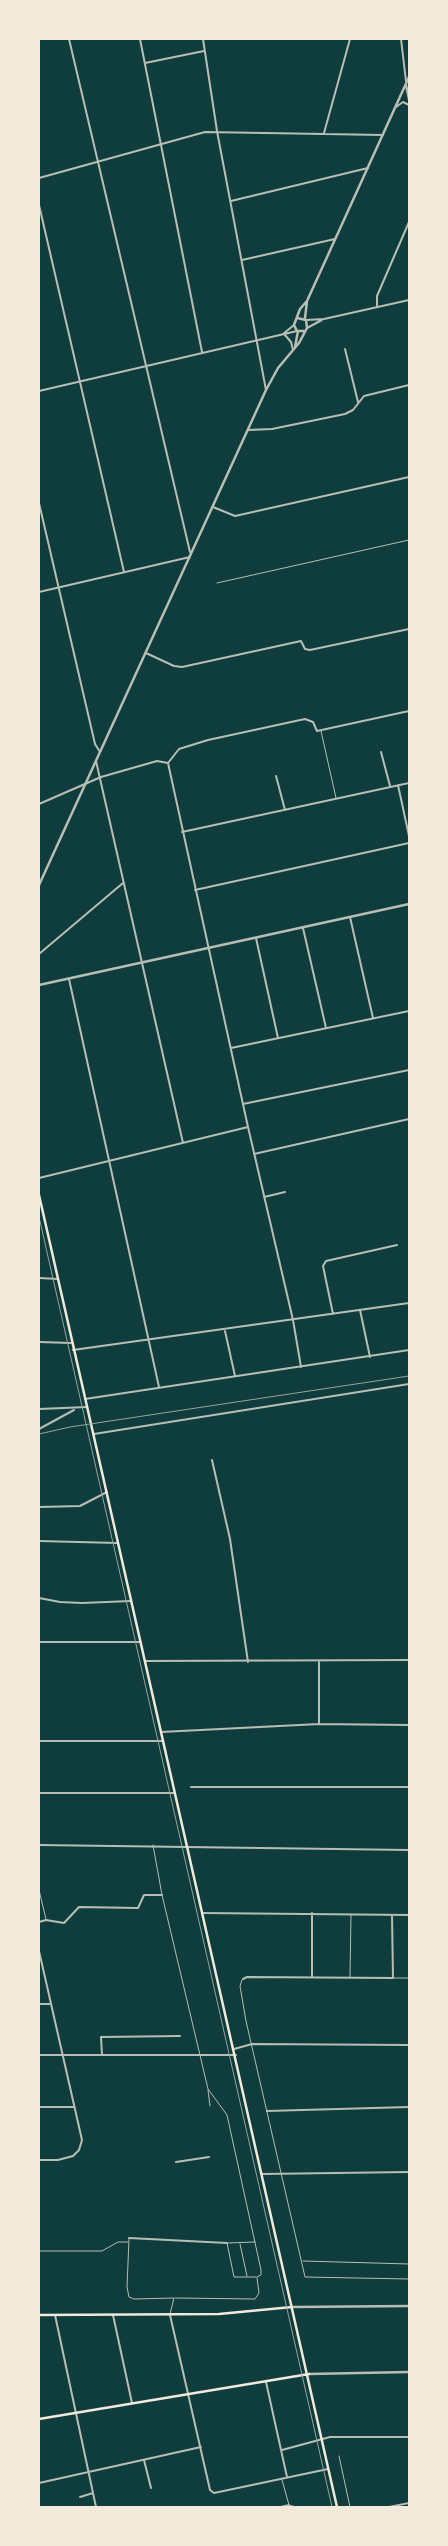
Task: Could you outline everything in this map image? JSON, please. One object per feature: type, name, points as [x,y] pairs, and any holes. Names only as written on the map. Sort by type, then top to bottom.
[{"type":"main road","points":[[39,1195],[40,1208],[88,1407],[186,1848],[236,2056],[337,2507]]},
{"type":"main road","points":[[39,2315],[170,2315],[292,2307]]},
{"type":"main road","points":[[39,2419],[308,2374]]},
{"type":"street","points":[[69,39],[191,556]]},
{"type":"street","points":[[140,39],[202,352]]},
{"type":"street","points":[[203,39],[217,130],[266,390]]},
{"type":"street","points":[[324,133],[350,39]]},
{"type":"street","points":[[401,39],[409,99]]},
{"type":"street","points":[[145,63],[204,51]]},
{"type":"street","points":[[39,885],[266,390],[278,368],[302,340],[306,329],[305,319],[308,300],[409,77]]},
{"type":"street","points":[[396,107],[403,102],[409,105]]},
{"type":"street","points":[[39,178],[217,130],[383,135]]},
{"type":"street","points":[[230,201],[368,168]]},
{"type":"street","points":[[39,205],[124,572]]},
{"type":"street","points":[[377,307],[377,296],[409,222]]},
{"type":"street","points":[[242,260],[335,239]]},
{"type":"street","points":[[283,334],[294,325],[300,309],[308,300]]},
{"type":"street","points":[[297,318],[324,319],[409,300]]},
{"type":"street","points":[[39,391],[306,329],[324,319]]},
{"type":"street","points":[[293,351],[298,331],[294,325]]},
{"type":"street","points":[[283,334],[291,342],[293,351]]},
{"type":"street","points":[[346,349],[358,402]]},
{"type":"street","points":[[248,430],[272,429],[345,414],[353,410],[364,396],[409,386]]},
{"type":"street","points":[[213,507],[235,516],[409,477]]},
{"type":"street","points":[[39,504],[95,744],[100,752]]},
{"type":"street","points":[[217,583],[286,566],[409,540]]},
{"type":"street","points":[[39,592],[191,556]]},
{"type":"street","points":[[146,652],[174,666],[182,667],[301,641],[305,648],[310,650],[409,629]]},
{"type":"street","points":[[301,1367],[293,1320],[230,1048],[168,763],[179,749],[208,740],[305,719],[313,722],[317,731],[409,711]]},
{"type":"street","points":[[323,730],[336,799]]},
{"type":"street","points":[[381,752],[390,787]]},
{"type":"street","points":[[96,761],[183,1143]]},
{"type":"street","points":[[39,804],[101,777],[157,761],[168,763]]},
{"type":"street","points":[[276,776],[285,810]]},
{"type":"street","points":[[182,832],[409,783]]},
{"type":"street","points":[[398,785],[409,836]]},
{"type":"street","points":[[195,890],[409,843]]},
{"type":"street","points":[[39,954],[124,883]]},
{"type":"street","points":[[39,985],[409,904]]},
{"type":"street","points":[[350,917],[373,1018]]},
{"type":"street","points":[[303,927],[326,1028]]},
{"type":"street","points":[[256,937],[278,1038]]},
{"type":"street","points":[[68,979],[159,1387]]},
{"type":"street","points":[[230,1048],[409,1010]]},
{"type":"street","points":[[243,1104],[409,1070]]},
{"type":"street","points":[[254,1154],[409,1119]]},
{"type":"street","points":[[39,1178],[248,1127]]},
{"type":"street","points":[[264,1197],[285,1192]]},
{"type":"street","points":[[333,1314],[324,1266],[326,1261],[397,1245]]},
{"type":"street","points":[[39,1278],[58,1279]]},
{"type":"street","points":[[73,1350],[148,1339],[225,1331],[409,1303]]},
{"type":"street","points":[[360,1310],[370,1357]]},
{"type":"street","points":[[225,1331],[235,1376]]},
{"type":"street","points":[[39,1342],[71,1342]]},
{"type":"street","points":[[85,1399],[409,1350]]},
{"type":"street","points":[[94,1434],[409,1384]]},
{"type":"street","points":[[39,1409],[75,1410],[88,1407]]},
{"type":"street","points":[[39,1429],[75,1410]]},
{"type":"street","points":[[212,1460],[230,1539],[248,1662]]},
{"type":"street","points":[[39,1507],[80,1506],[107,1492]]},
{"type":"street","points":[[39,1541],[117,1542]]},
{"type":"street","points":[[39,1598],[68,1603],[131,1601]]},
{"type":"street","points":[[39,1642],[140,1642]]},
{"type":"street","points":[[145,1661],[409,1660]]},
{"type":"street","points":[[319,1724],[320,1661]]},
{"type":"street","points":[[161,1732],[319,1724],[409,1725]]},
{"type":"street","points":[[39,1741],[162,1741]]},
{"type":"street","points":[[191,1787],[409,1788]]},
{"type":"street","points":[[39,1793],[174,1793]]},
{"type":"street","points":[[39,1845],[179,1845],[186,1848],[409,1850]]},
{"type":"street","points":[[153,1845],[162,1896],[208,2089],[210,2106]]},
{"type":"street","points":[[39,1890],[46,1920]]},
{"type":"street","points":[[39,1922],[46,1920],[64,1923],[79,1907],[138,1908],[144,1895],[162,1896]]},
{"type":"street","points":[[202,1913],[409,1915]]},
{"type":"street","points":[[312,1913],[312,1977]]},
{"type":"street","points":[[350,1978],[351,1914]]},
{"type":"street","points":[[392,1915],[393,1978]]},
{"type":"street","points":[[39,1952],[82,2140],[77,2153],[62,2160],[39,2160]]},
{"type":"street","points":[[409,1978],[247,1977],[243,1979],[240,1986],[305,2277],[409,2279]]},
{"type":"street","points":[[39,2004],[51,2004]]},
{"type":"street","points":[[102,2055],[101,2038],[180,2036]]},
{"type":"street","points":[[234,2049],[252,2044],[409,2045]]},
{"type":"street","points":[[39,2055],[236,2056]]},
{"type":"street","points":[[208,2089],[227,2115],[261,2275],[257,2277],[234,2277],[226,2243]]},
{"type":"street","points":[[39,2107],[74,2107]]},
{"type":"street","points":[[267,2111],[409,2107]]},
{"type":"street","points":[[176,2162],[209,2157]]},
{"type":"street","points":[[262,2174],[409,2172]]},
{"type":"street","points":[[255,2242],[226,2243],[129,2238],[127,2287],[129,2297],[134,2300],[174,2298],[255,2299],[259,2293],[257,2277]]},
{"type":"street","points":[[39,2251],[102,2251],[118,2242],[129,2242]]},
{"type":"street","points":[[240,2243],[247,2277]]},
{"type":"street","points":[[301,2262],[409,2264]]},
{"type":"street","points":[[174,2298],[170,2315],[210,2490],[214,2492],[329,2469]]},
{"type":"street","points":[[292,2307],[409,2306]]},
{"type":"street","points":[[55,2315],[96,2507]]},
{"type":"street","points":[[113,2315],[132,2404]]},
{"type":"street","points":[[308,2374],[409,2372]]},
{"type":"street","points":[[266,2382],[287,2477]]},
{"type":"street","points":[[282,2450],[322,2438],[409,2437]]},
{"type":"street","points":[[39,2483],[201,2447]]},
{"type":"street","points":[[339,2456],[350,2507]]},
{"type":"street","points":[[144,2460],[151,2488]]},
{"type":"street","points":[[282,2478],[289,2505]]},
{"type":"street","points":[[80,2497],[93,2494]]},
{"type":"street","points":[[389,2507],[409,2503]]},
{"type":"street","points":[[281,2507],[289,2505],[296,2507]]},
{"type":"tram line","points":[[39,1217],[332,2507]]},
{"type":"railway","points":[[39,1434],[70,1427],[409,1376]]}]
